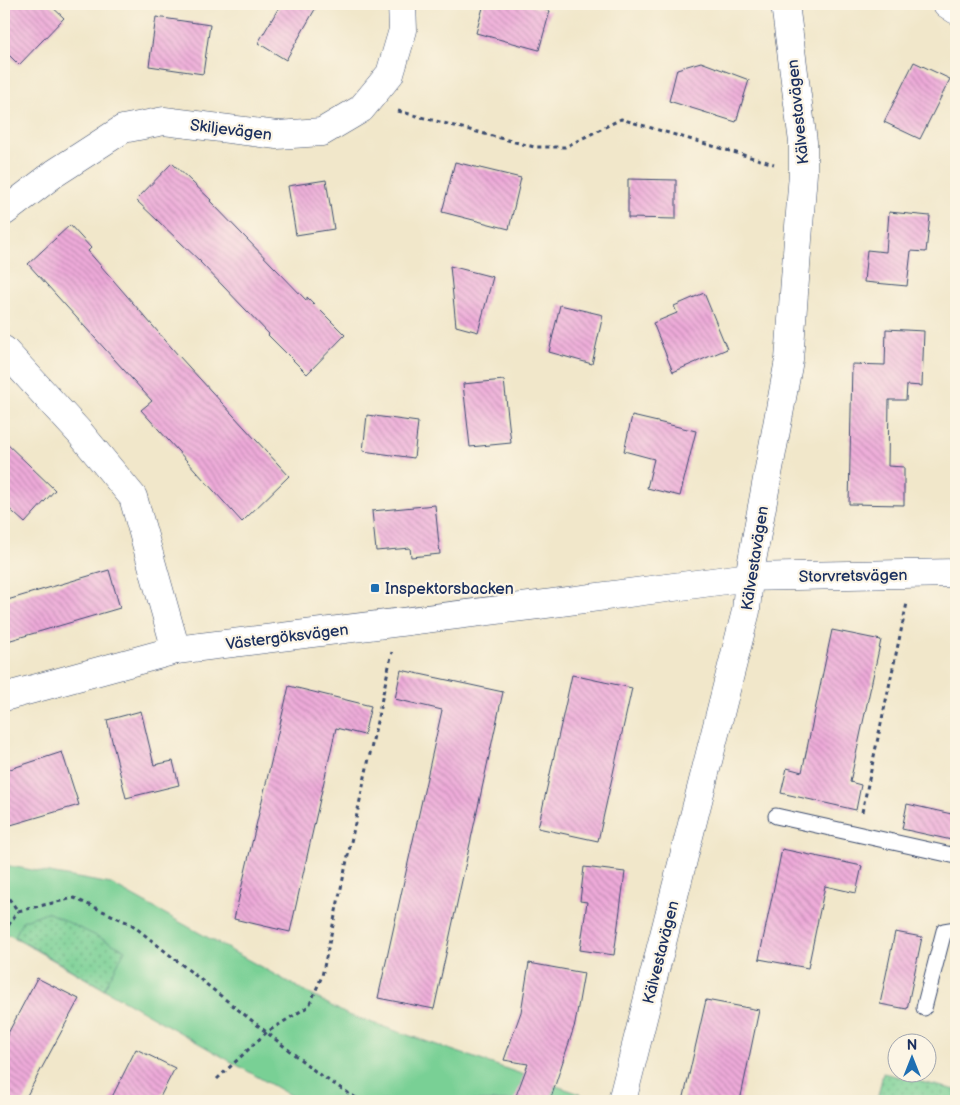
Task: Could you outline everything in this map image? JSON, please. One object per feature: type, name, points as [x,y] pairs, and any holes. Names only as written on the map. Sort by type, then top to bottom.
[{"type":"street","name":"Skiljevägen","points":[[4,212],[55,173],[123,129],[164,121],[277,135],[322,132],[361,109],[390,74],[403,30],[402,4]]},
{"type":"street","name":"Kälvestavägen","points":[[622,1101],[746,611],[749,577],[789,360],[803,173],[803,142],[785,4]]},
{"type":"street","points":[[947,4],[956,10]]},
{"type":"street","points":[[4,350],[80,433],[132,497],[176,650],[4,697]]},
{"type":"street","name":"Storvretsvägen","points":[[749,577],[956,573]]},
{"type":"street","name":"Västergöksvägen","points":[[176,650],[749,577]]},
{"type":"lane","points":[[776,816],[956,856]]},
{"type":"lane","points":[[924,1008],[944,931],[956,929]]},
{"type":"path","points":[[366,103],[534,147],[565,147],[621,119],[803,173]]},
{"type":"path","points":[[858,834],[914,573]]},
{"type":"path","points":[[217,1079],[267,1032],[309,1006],[322,976],[399,622]]},
{"type":"path","points":[[4,892],[18,911]]},
{"type":"path","points":[[4,932],[18,911],[74,898],[132,924],[320,1075],[362,1101]]},
{"type":"green space","points":[[4,865],[111,884],[346,1014],[583,1095],[582,1101],[300,1101],[4,932]]},
{"type":"green space","points":[[47,912],[125,950],[104,989],[15,937],[22,921]]},
{"type":"green space","points":[[883,1073],[888,1074],[888,1082],[922,1082],[956,1090],[956,1101],[877,1101]]},
{"type":"building","points":[[12,4],[49,4],[64,18],[19,65],[4,50],[4,12]]},
{"type":"building","points":[[281,4],[318,4],[286,60],[258,43]]},
{"type":"building","points":[[484,4],[523,4],[550,11],[539,50],[476,33]]},
{"type":"building","points":[[156,17],[210,25],[203,74],[149,66]]},
{"type":"building","points":[[701,62],[749,80],[736,122],[669,101],[677,69]]},
{"type":"building","points":[[914,62],[950,79],[920,139],[884,122]]},
{"type":"building","points":[[455,162],[521,178],[509,229],[442,212]]},
{"type":"building","points":[[172,163],[211,200],[307,301],[307,297],[345,335],[307,374],[268,335],[201,262],[136,200]]},
{"type":"building","points":[[628,179],[676,180],[676,219],[628,218]]},
{"type":"building","points":[[326,180],[334,229],[296,235],[288,186]]},
{"type":"building","points":[[889,212],[930,216],[926,252],[911,251],[907,286],[864,282],[867,250],[886,252]]},
{"type":"building","points":[[70,225],[91,248],[88,251],[178,355],[289,476],[242,522],[141,410],[152,401],[28,264]]},
{"type":"building","points":[[450,266],[493,277],[478,332],[456,326]]},
{"type":"building","points":[[704,293],[727,349],[673,372],[653,323],[677,313],[674,306]]},
{"type":"building","points":[[560,305],[603,315],[592,364],[549,352]]},
{"type":"building","points":[[886,329],[924,331],[922,386],[907,385],[906,400],[889,400],[888,466],[904,467],[904,505],[849,504],[852,364],[885,365]]},
{"type":"building","points":[[504,380],[511,443],[470,447],[463,384]]},
{"type":"building","points":[[367,415],[418,422],[414,458],[363,451]]},
{"type":"building","points":[[632,416],[696,431],[680,496],[647,488],[654,459],[624,451]]},
{"type":"building","points":[[4,441],[55,490],[25,523],[4,504]]},
{"type":"building","points":[[435,505],[440,554],[411,557],[410,548],[376,551],[372,511]]},
{"type":"building","points":[[109,570],[120,608],[4,642],[4,601]]},
{"type":"building","points":[[832,630],[881,640],[850,782],[861,785],[856,810],[781,793],[787,768],[802,772]]},
{"type":"building","points":[[401,670],[503,692],[434,1009],[378,998],[442,710],[395,699]]},
{"type":"building","points":[[572,675],[632,688],[598,841],[538,828]]},
{"type":"building","points":[[289,686],[371,706],[364,735],[336,728],[290,932],[234,919]]},
{"type":"building","points":[[141,711],[154,765],[173,761],[179,785],[126,798],[107,720]]},
{"type":"building","points":[[62,752],[79,805],[4,827],[4,771]]},
{"type":"building","points":[[907,804],[956,815],[956,841],[902,829]]},
{"type":"building","points":[[782,849],[862,866],[856,893],[825,886],[808,968],[759,959]]},
{"type":"building","points":[[584,867],[625,872],[614,955],[580,950],[587,902],[580,901]]},
{"type":"building","points":[[895,932],[922,937],[907,1009],[880,1004]]},
{"type":"building","points":[[529,963],[584,973],[575,1024],[550,1101],[514,1101],[528,1064],[504,1060],[521,1012]]},
{"type":"building","points":[[37,978],[79,999],[24,1101],[4,1101],[4,1041]]},
{"type":"building","points":[[706,1000],[759,1010],[740,1101],[683,1101]]},
{"type":"building","points":[[136,1049],[175,1068],[158,1101],[110,1101]]},
{"type":"place","name":"Inspektorsbacken","points":[[375,588]]}]
